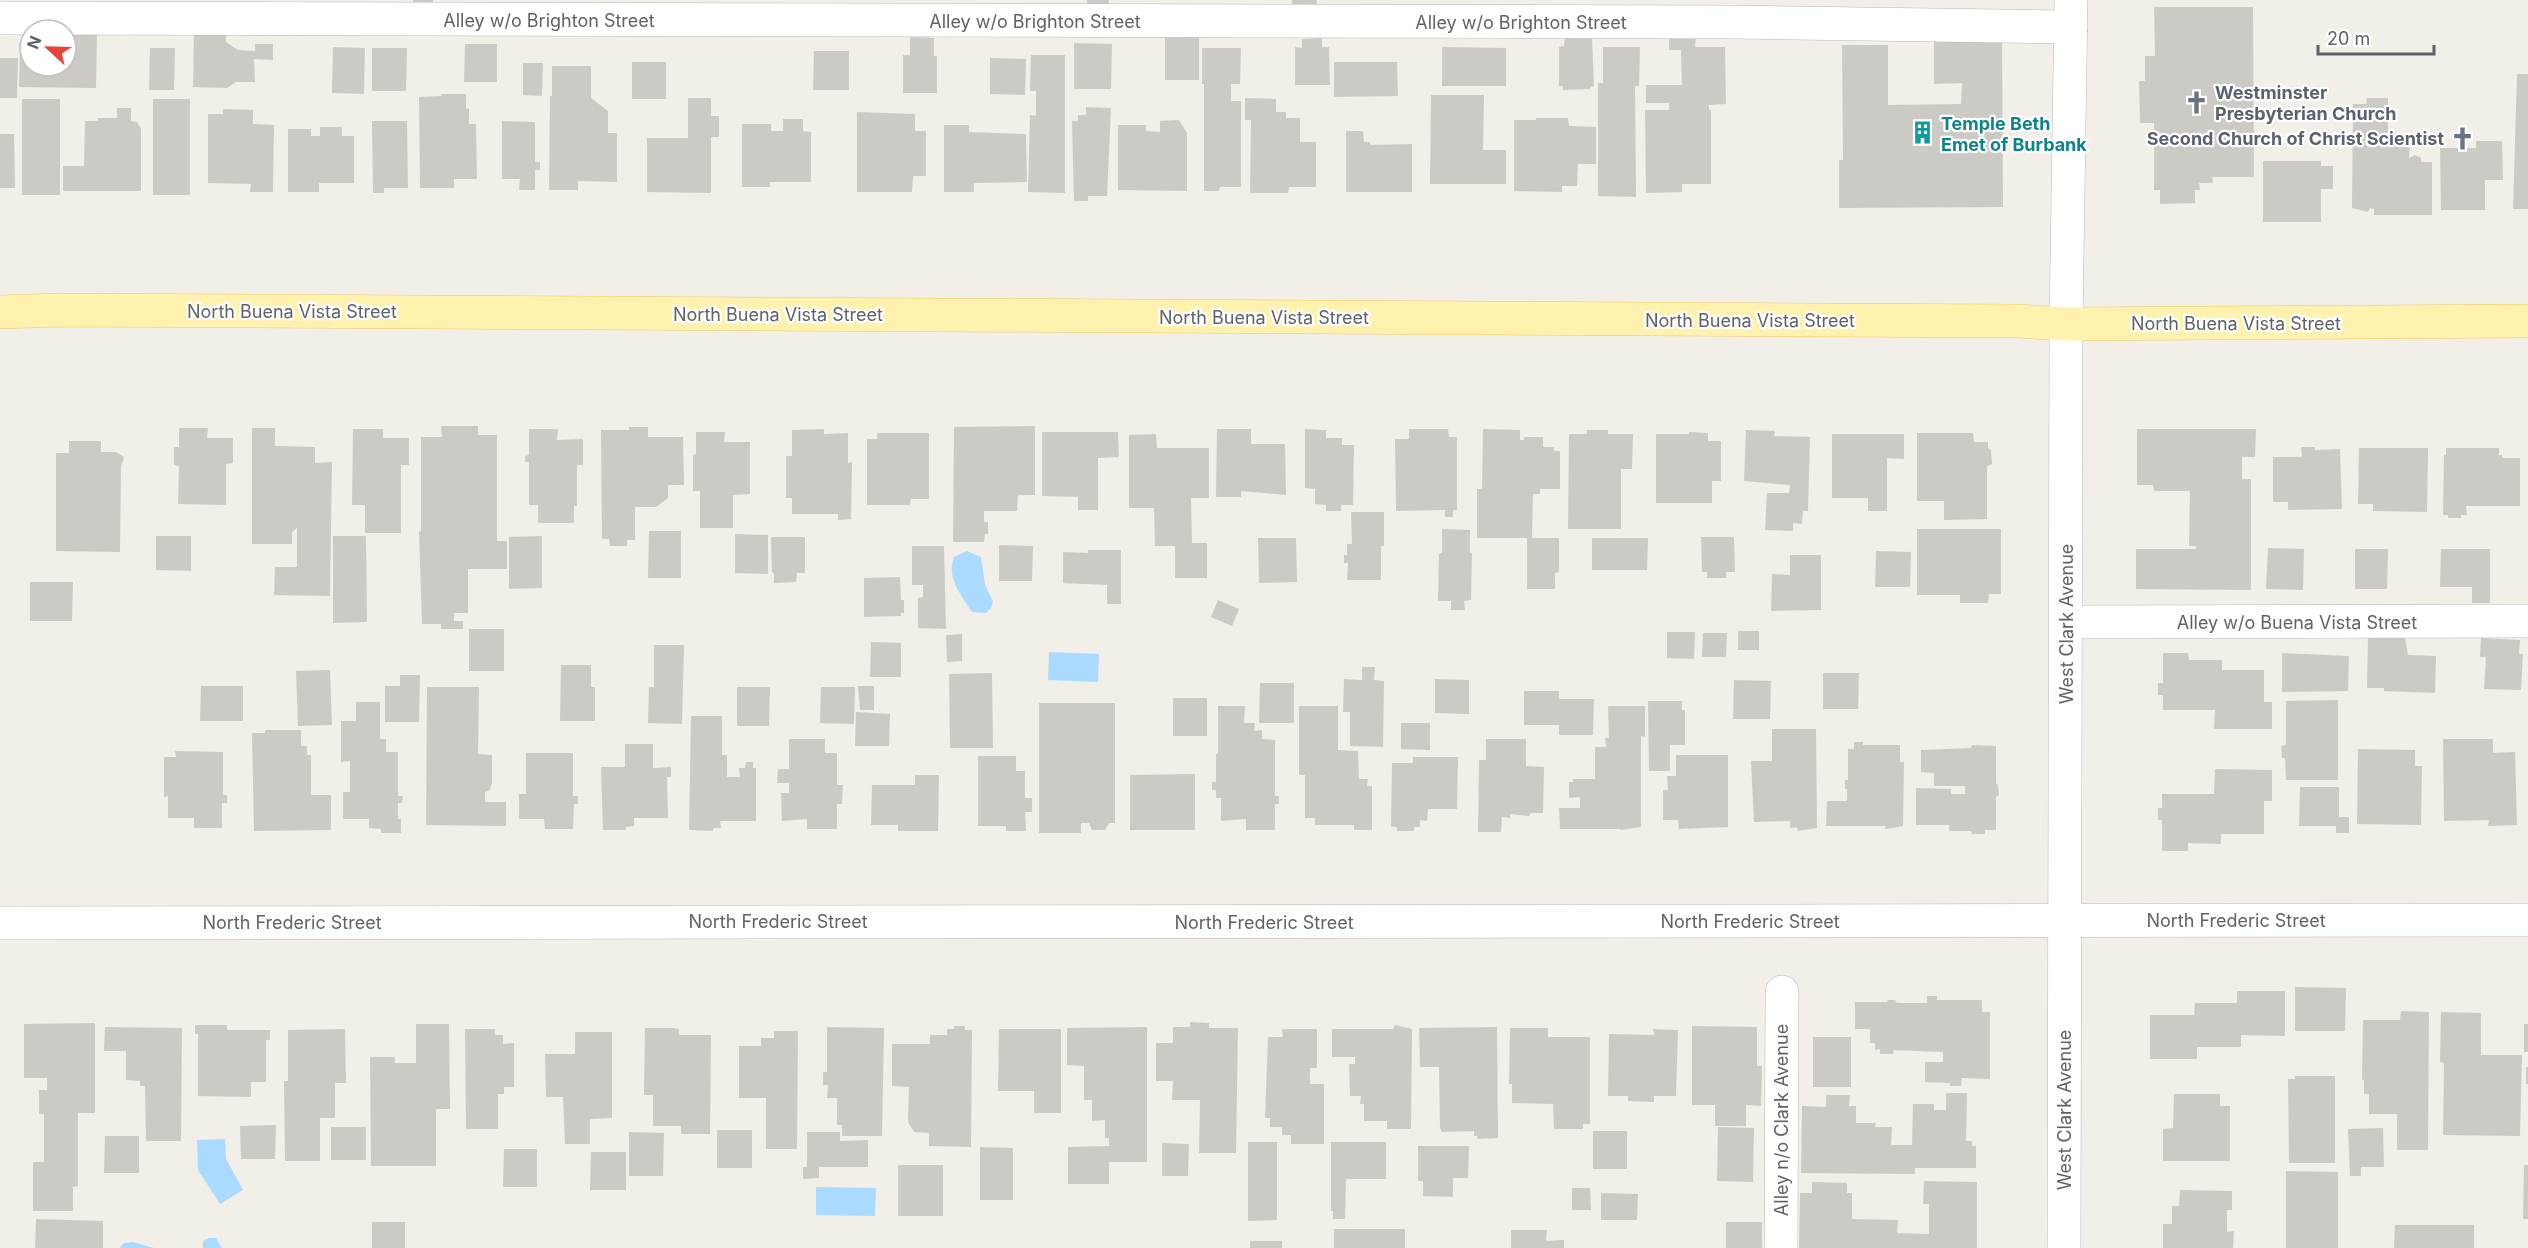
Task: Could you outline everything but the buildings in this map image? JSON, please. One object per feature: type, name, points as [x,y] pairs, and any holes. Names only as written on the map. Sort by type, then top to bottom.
[{"type":"main road","name":"North Buena Vista Street","points":[[0,312],[73,310],[2016,321],[2066,324],[2528,321]]},
{"type":"street","name":"Alley w/o Brighton Street","points":[[0,18],[1736,11],[2071,13]]},
{"type":"street","name":"West Clark Avenue","points":[[2064,1248],[2066,324],[2071,13]]},
{"type":"street","name":"Alley w/o Buena Vista Street","points":[[2067,622],[2528,621]]},
{"type":"street","name":"North Frederic Street","points":[[0,923],[2528,920]]},
{"type":"street","name":"Alley n/o Clark Avenue","points":[[1781,1248],[1782,993]]},
{"type":"water","points":[[967,551],[981,557],[985,585],[993,601],[986,613],[972,612],[953,579],[954,557]]},
{"type":"water","points":[[1049,652],[1099,654],[1098,682],[1048,680]]},
{"type":"water","points":[[225,1139],[226,1159],[243,1190],[220,1204],[198,1170],[197,1140]]},
{"type":"water","points":[[816,1187],[876,1188],[875,1216],[816,1215]]},
{"type":"water","points":[[216,1238],[222,1248],[203,1248],[203,1241]]},
{"type":"water","points":[[133,1242],[154,1248],[119,1248],[124,1243]]},
{"type":"place","name":"Westminster Presbyterian Church","points":[[2197,102]]},
{"type":"place","name":"Temple Beth Emet of Burbank","points":[[1923,133]]},
{"type":"place","name":"Second Church of Christ Scientist","points":[[2462,138]]}]
